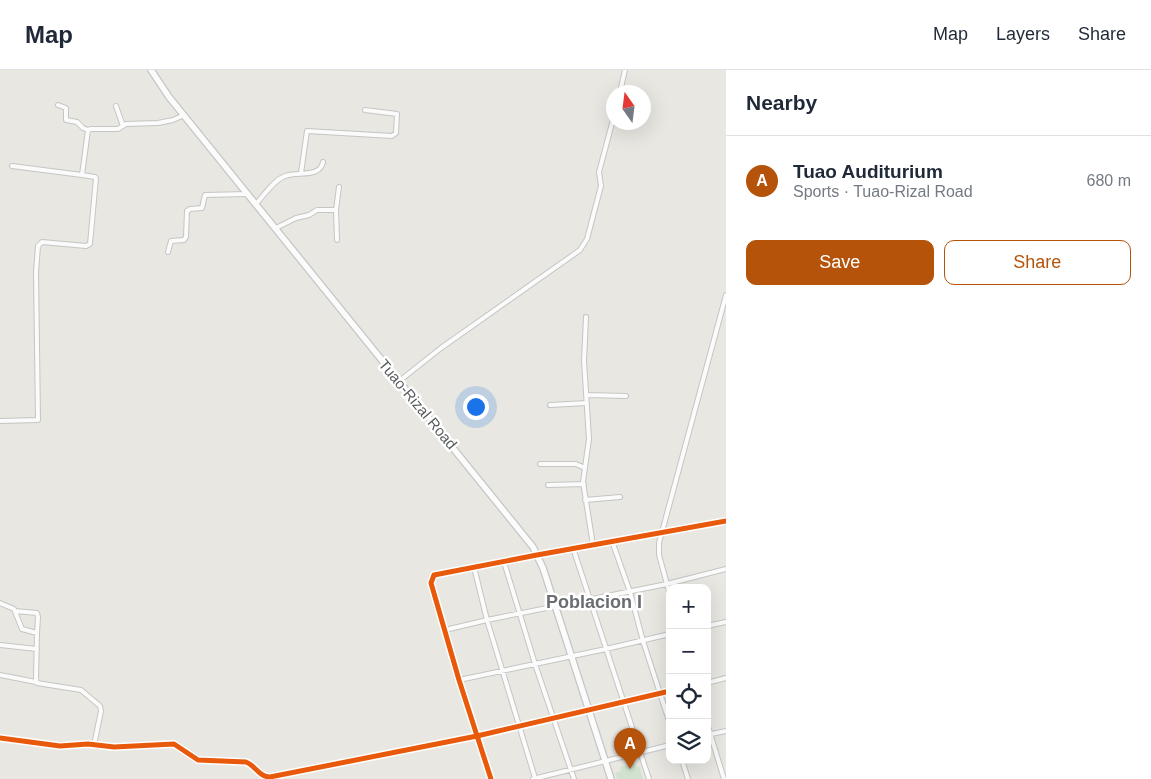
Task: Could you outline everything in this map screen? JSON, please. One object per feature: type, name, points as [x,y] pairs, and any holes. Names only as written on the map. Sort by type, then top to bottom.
[{"type":"main road","name":"Tuao-Rizal Road","points":[[151,70],[169,98],[276,228],[537,554],[610,779]]},
{"type":"street","points":[[622,85],[625,70]]},
{"type":"street","points":[[58,105],[66,108],[66,120],[77,122],[88,130],[91,128],[119,129],[128,123],[158,123],[173,120],[184,115]]},
{"type":"street","points":[[116,106],[123,126]]},
{"type":"street","points":[[302,173],[307,131],[381,136],[392,136],[395,134],[397,114],[365,110]]},
{"type":"street","points":[[82,175],[88,130]]},
{"type":"street","points":[[398,382],[441,348],[580,250],[587,240],[601,186],[599,172],[610,130]]},
{"type":"street","points":[[256,204],[281,178],[319,171],[324,162]]},
{"type":"street","points":[[0,421],[38,420],[36,272],[38,246],[42,242],[89,245],[96,178],[95,176],[12,166]]},
{"type":"street","points":[[337,240],[336,210],[338,188]]},
{"type":"street","points":[[168,252],[171,241],[184,240],[186,237],[187,211],[202,208],[205,195],[248,194]]},
{"type":"street","points":[[276,228],[317,210],[336,210]]},
{"type":"street","points":[[726,295],[659,543],[659,555],[667,584],[726,568]]},
{"type":"street","points":[[586,317],[584,361],[589,440],[584,484],[593,544]]},
{"type":"street","points":[[587,396],[626,396]]},
{"type":"street","points":[[550,405],[587,404]]},
{"type":"street","points":[[540,464],[576,464],[585,468]]},
{"type":"street","points":[[548,485],[584,484]]},
{"type":"street","points":[[585,500],[620,497]]},
{"type":"street","points":[[491,779],[459,680],[431,583],[432,577],[438,573],[504,562],[537,554],[726,521]]},
{"type":"street","points":[[612,541],[630,592],[642,641],[668,719]]},
{"type":"street","points":[[573,548],[648,779]]},
{"type":"street","points":[[504,562],[535,664],[574,779]]},
{"type":"street","points":[[474,567],[502,670],[521,727],[534,779],[666,746]]},
{"type":"street","points":[[445,630],[666,584]]},
{"type":"street","points":[[0,603],[15,611],[37,614],[36,682]]},
{"type":"street","points":[[15,611],[22,629],[37,632]]},
{"type":"street","points":[[711,625],[726,622]]},
{"type":"street","points":[[459,680],[666,635]]},
{"type":"street","points":[[0,646],[37,649]]},
{"type":"street","points":[[0,675],[36,682],[40,685],[81,690],[99,705],[100,711],[94,745]]},
{"type":"street","points":[[711,682],[726,678]]},
{"type":"street","points":[[0,738],[60,746],[94,745],[114,747],[174,744],[190,756],[202,761],[250,763],[260,775],[266,777],[347,763],[521,727],[666,693]]},
{"type":"street","points":[[711,735],[726,731]]},
{"type":"street","points":[[711,741],[724,779]]},
{"type":"street","points":[[683,764],[688,779]]},
{"type":"green space","points":[[635,763],[636,767],[639,766],[643,779],[617,779],[615,773],[621,771],[620,767]]},
{"type":"cycle path","points":[[491,779],[459,680],[431,583],[434,575],[726,521]]},
{"type":"cycle path","points":[[0,738],[60,746],[88,744],[114,747],[174,744],[198,760],[246,762],[266,777],[270,777],[477,736],[666,692]]},
{"type":"place","name":"Tuao Auditurium","points":[[630,769]]},
{"type":"district","name":"Poblacion I","points":[[594,602]]}]
